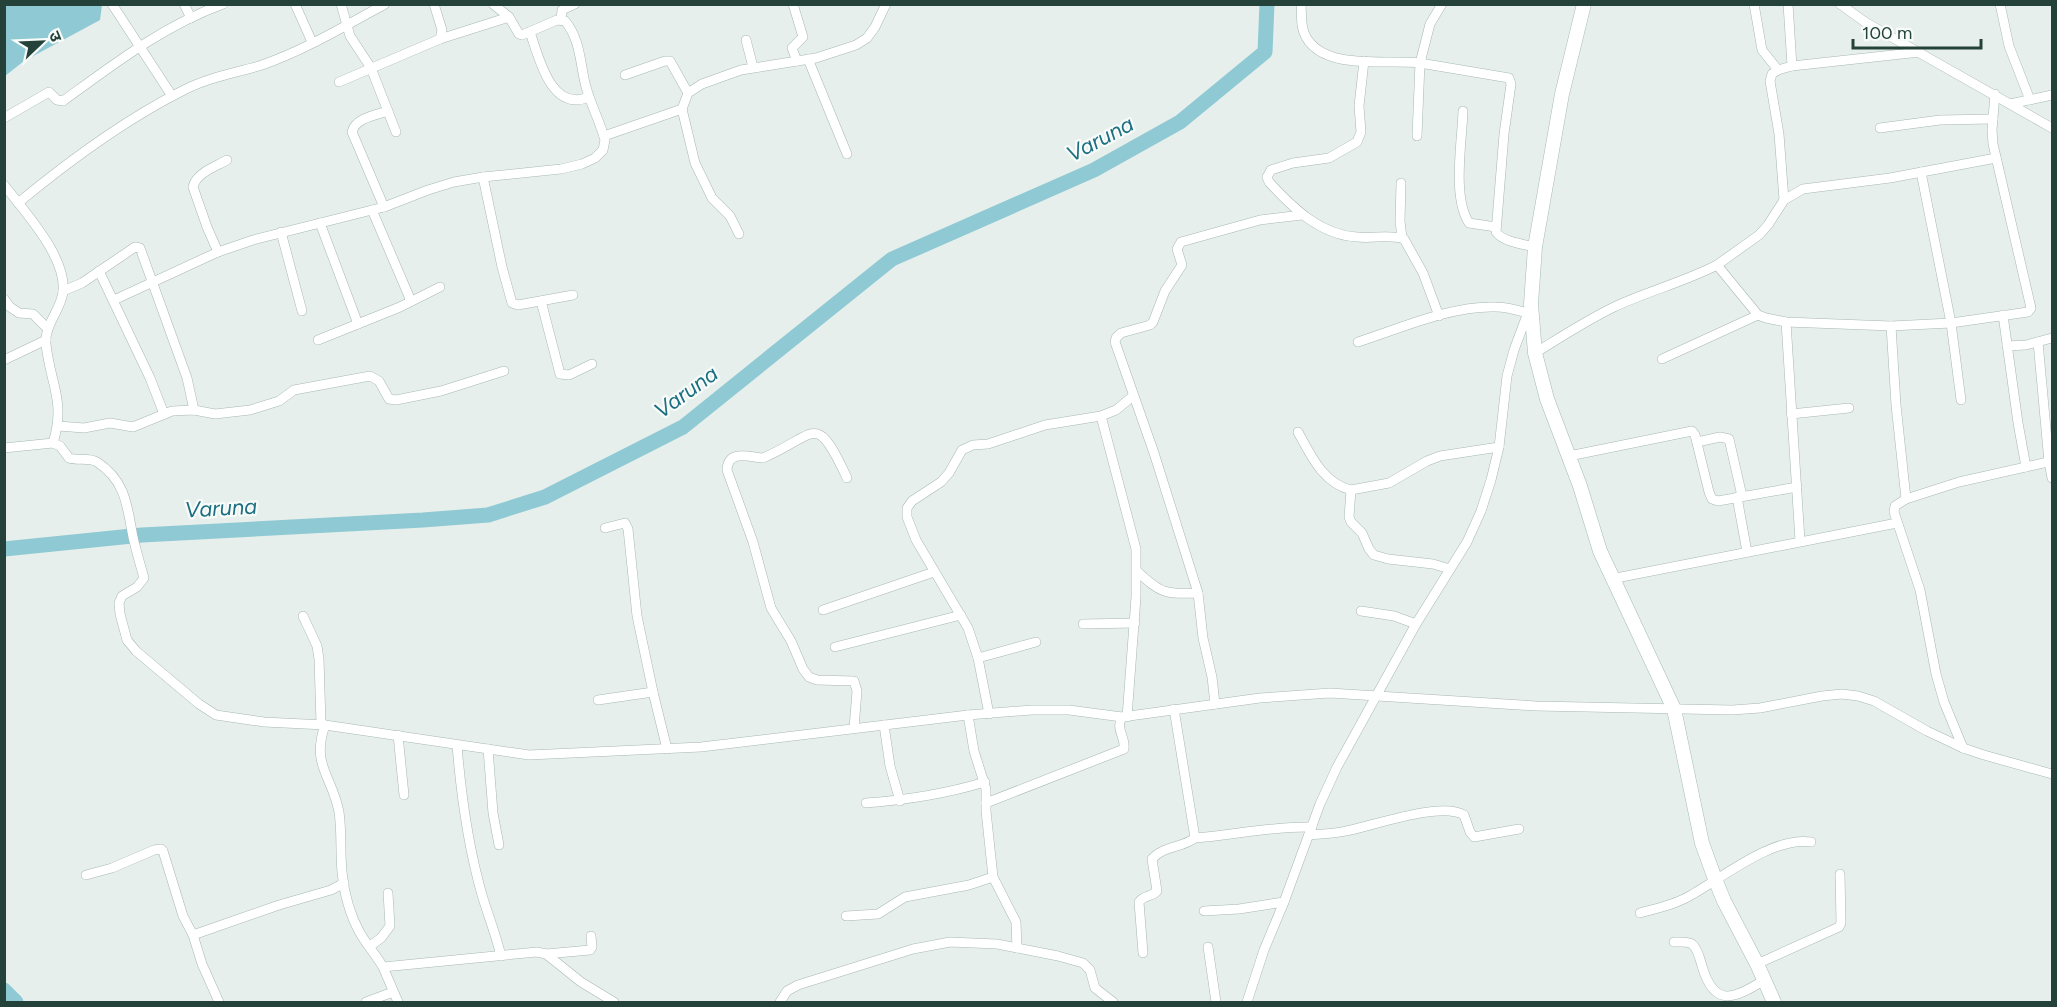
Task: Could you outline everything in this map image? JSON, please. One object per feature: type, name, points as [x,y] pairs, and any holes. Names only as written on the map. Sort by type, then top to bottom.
[{"type":"street","points":[[112,4],[172,96]]},
{"type":"street","points":[[184,4],[191,18]]},
{"type":"street","points":[[4,118],[49,92],[57,100],[63,101],[140,46],[191,18],[223,4]]},
{"type":"street","points":[[295,4],[312,42]]},
{"type":"street","points":[[341,4],[350,36],[371,68],[396,132]]},
{"type":"street","points":[[18,203],[93,144],[172,96],[211,78],[264,64],[346,26],[385,4]]},
{"type":"street","points":[[434,4],[442,30],[440,39]]},
{"type":"street","points":[[493,4],[509,17],[519,34],[530,32],[561,19]]},
{"type":"street","points":[[561,19],[562,10],[574,4]]},
{"type":"street","points":[[793,4],[803,37],[792,48],[797,61]]},
{"type":"street","points":[[739,234],[730,216],[712,198],[695,163],[682,109],[688,93],[702,84],[753,67],[843,51],[867,38],[886,4]]},
{"type":"street","points":[[1301,4],[1305,36],[1328,56],[1343,60],[1420,63],[1505,77],[1510,80],[1496,227],[1499,236],[1534,247]]},
{"type":"street","points":[[1417,136],[1420,63],[1430,24],[1442,4]]},
{"type":"street","points":[[1584,4],[1562,94],[1534,247],[1529,308],[1535,353],[1547,399],[1569,456],[1600,551],[1611,579],[1674,709],[1702,843],[1715,879],[1774,1002]]},
{"type":"street","points":[[1754,4],[1762,50],[1778,70]]},
{"type":"street","points":[[1788,4],[1792,66]]},
{"type":"street","points":[[1840,4],[1865,21],[2052,128]]},
{"type":"street","points":[[2000,4],[2009,46],[2030,100]]},
{"type":"street","points":[[339,82],[440,39],[509,17]]},
{"type":"street","points":[[114,300],[218,252],[281,232],[384,207],[428,190],[483,177],[561,170],[595,158],[603,150],[605,140],[590,98],[580,53],[568,25],[561,19]]},
{"type":"street","points":[[530,32],[552,87],[570,100],[590,98]]},
{"type":"street","points":[[746,40],[753,67]]},
{"type":"street","points":[[1784,200],[1779,134],[1770,81],[1772,74],[1792,66],[1920,52]]},
{"type":"street","points":[[808,59],[847,154]]},
{"type":"street","points":[[624,75],[670,61],[688,93]]},
{"type":"street","points":[[1364,61],[1359,106],[1361,132],[1357,142],[1329,158],[1293,163],[1271,170],[1268,173],[1269,182],[1302,215],[1323,228],[1358,237],[1402,238],[1410,246],[1423,273],[1439,316]]},
{"type":"street","points":[[1717,265],[1758,315],[1786,322],[1837,326],[1891,326],[1951,323],[2028,312],[2031,308],[1996,158],[1992,119],[1995,94]]},
{"type":"street","points":[[2010,104],[2052,95]]},
{"type":"street","points":[[604,136],[682,109]]},
{"type":"street","points":[[384,207],[352,132],[353,126],[358,122],[388,111]]},
{"type":"street","points":[[1463,111],[1460,185],[1463,209],[1469,223],[1496,227]]},
{"type":"street","points":[[1880,128],[1940,120],[1992,119]]},
{"type":"street","points":[[1535,353],[1615,307],[1693,277],[1717,265],[1759,235],[1784,200],[1803,189],[1921,172],[1996,158]]},
{"type":"street","points":[[218,252],[193,187],[199,176],[226,160]]},
{"type":"street","points":[[1921,172],[1951,323],[1961,400]]},
{"type":"street","points":[[483,177],[510,300],[518,305],[573,295]]},
{"type":"street","points":[[1401,183],[1402,238]]},
{"type":"street","points":[[5,187],[52,252],[62,277],[63,291],[60,304],[48,329],[46,340],[58,402],[58,426],[53,443]]},
{"type":"street","points":[[372,210],[411,301]]},
{"type":"street","points":[[1215,704],[1212,677],[1203,638],[1198,593],[1154,453],[1115,342],[1121,333],[1154,322],[1164,291],[1182,265],[1177,249],[1179,244],[1260,220],[1302,215]]},
{"type":"street","points":[[320,223],[358,324]]},
{"type":"street","points":[[281,232],[302,311]]},
{"type":"street","points":[[63,291],[82,283],[138,246],[143,252],[154,282],[186,378],[194,410]]},
{"type":"street","points":[[99,271],[157,394],[164,414]]},
{"type":"street","points":[[318,340],[440,287]]},
{"type":"street","points":[[4,299],[19,313],[33,314],[48,329]]},
{"type":"street","points":[[541,301],[560,374],[569,375],[592,364]]},
{"type":"street","points":[[1358,342],[1439,316],[1478,308],[1529,308]]},
{"type":"street","points":[[1247,1002],[1264,950],[1337,767],[1416,624],[1467,542],[1481,511],[1499,447],[1507,376],[1529,308]]},
{"type":"street","points":[[1662,359],[1758,315]]},
{"type":"street","points":[[2003,315],[2026,466]]},
{"type":"street","points":[[1786,322],[1800,541]]},
{"type":"street","points":[[1891,326],[1896,405],[1906,499]]},
{"type":"street","points":[[2007,346],[2052,338]]},
{"type":"street","points":[[4,360],[46,340]]},
{"type":"street","points":[[2038,342],[2052,478]]},
{"type":"street","points":[[58,426],[84,428],[110,423],[134,427],[164,414],[182,410],[215,414],[250,410],[279,401],[294,390],[370,376],[379,381],[389,399],[396,400],[441,391],[504,371]]},
{"type":"street","points":[[989,714],[978,658],[968,628],[910,528],[907,507],[912,501],[941,482],[962,450],[1045,425],[1101,416],[1116,410],[1133,396]]},
{"type":"street","points":[[1791,414],[1849,408]]},
{"type":"street","points":[[986,803],[1124,749],[1125,746],[1119,727],[1125,717],[1135,623],[1137,571],[1135,540],[1127,518],[1101,416]]},
{"type":"street","points":[[1569,456],[1688,430],[1695,435],[1708,492],[1712,499],[1718,501],[1797,486]]},
{"type":"street","points":[[1298,432],[1311,457],[1332,482],[1341,488],[1351,490],[1389,483],[1440,456],[1499,447]]},
{"type":"street","points":[[847,478],[833,448],[825,437],[810,433],[763,458],[745,454],[727,463],[727,470],[756,551],[771,608],[788,634],[803,669],[809,676],[828,681],[854,681],[857,691],[854,728]]},
{"type":"street","points":[[1697,442],[1720,437],[1729,439],[1747,552]]},
{"type":"street","points":[[4,448],[53,443],[60,446],[69,458],[91,460],[97,463],[116,480],[128,503],[144,578],[137,587],[123,596],[119,603],[127,640],[135,651],[216,716],[264,722],[323,724],[529,754],[667,749],[968,715],[1051,709],[1125,717],[1215,704],[1330,693],[1536,706],[1732,710],[1760,708],[1842,694],[1874,701],[1963,748],[2052,774]]},
{"type":"street","points":[[1963,748],[1944,702],[1936,674],[1920,590],[1897,523],[1895,506],[1906,499],[1959,482],[2051,461]]},
{"type":"street","points":[[1351,490],[1349,517],[1362,533],[1374,555],[1388,559],[1433,564],[1450,569]]},
{"type":"street","points":[[605,528],[625,523],[628,529],[637,616],[652,692],[667,749]]},
{"type":"street","points":[[1611,579],[1897,523]]},
{"type":"street","points":[[1137,571],[1160,591],[1180,594],[1198,593]]},
{"type":"street","points":[[823,610],[934,572]]},
{"type":"street","points":[[1361,610],[1394,616],[1416,624]]},
{"type":"street","points":[[835,647],[961,615]]},
{"type":"street","points":[[303,616],[317,646],[319,659],[323,724],[319,754],[323,771],[336,798],[339,813],[344,883],[355,921],[383,967],[398,1002]]},
{"type":"street","points":[[1083,624],[1135,623]]},
{"type":"street","points":[[978,658],[1036,642]]},
{"type":"street","points":[[598,700],[652,692]]},
{"type":"street","points":[[1174,709],[1195,838]]},
{"type":"street","points":[[968,715],[974,751],[984,782],[993,878],[1016,922],[1017,948]]},
{"type":"street","points":[[884,725],[890,766],[900,801]]},
{"type":"street","points":[[398,735],[404,795]]},
{"type":"street","points":[[457,745],[467,829],[483,896],[501,956]]},
{"type":"street","points":[[488,749],[493,813],[499,845]]},
{"type":"street","points":[[866,803],[900,801],[941,794],[984,782]]},
{"type":"street","points":[[1143,953],[1139,902],[1155,894],[1156,891],[1153,856],[1195,838],[1225,836],[1274,827],[1343,832],[1421,813],[1448,810],[1464,815],[1474,837],[1519,829]]},
{"type":"street","points":[[1640,914],[1686,898],[1744,862],[1786,844],[1811,842]]},
{"type":"street","points":[[86,875],[112,868],[161,849],[165,855],[183,916],[194,935],[202,964],[219,1002]]},
{"type":"street","points":[[1757,964],[1839,927],[1840,874]]},
{"type":"street","points":[[846,916],[878,914],[905,897],[993,878]]},
{"type":"street","points":[[194,935],[239,918],[331,890],[344,883]]},
{"type":"street","points":[[370,946],[381,938],[390,926],[388,893]]},
{"type":"street","points":[[1204,910],[1239,909],[1284,902]]},
{"type":"street","points":[[383,967],[537,952],[546,954],[590,950],[591,936]]},
{"type":"street","points":[[780,1002],[787,992],[798,985],[913,948],[950,942],[997,944],[1083,963],[1090,970],[1095,988],[1113,1002]]},
{"type":"street","points":[[1674,942],[1692,944],[1697,950],[1706,980],[1718,996],[1731,998],[1740,995],[1764,980]]},
{"type":"street","points":[[1208,947],[1216,1002]]},
{"type":"street","points":[[546,954],[581,982],[614,1002]]},
{"type":"street","points":[[366,1002],[393,992]]},
{"type":"water","points":[[5,4],[102,5],[100,20],[24,61],[5,76]]},
{"type":"waterway","name":"Varuna","points":[[4,549],[142,535],[488,515],[545,497],[683,427],[892,259],[1094,170],[1180,122],[1265,52],[1267,4]]},
{"type":"waterway","name":"Varuna","points":[[4,990],[16,1002]]}]
